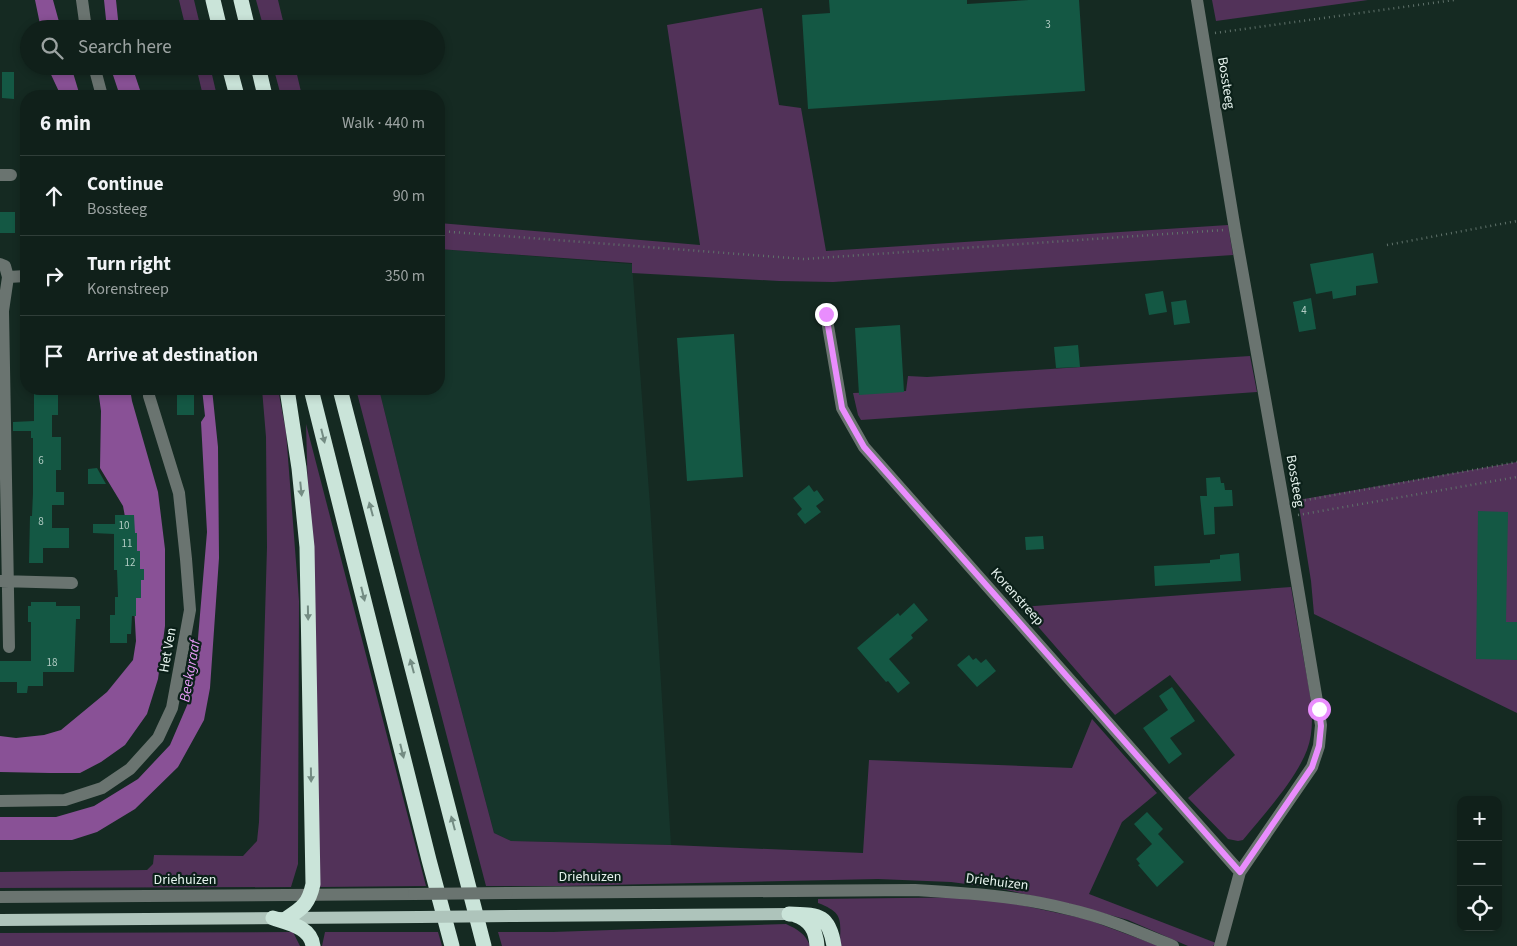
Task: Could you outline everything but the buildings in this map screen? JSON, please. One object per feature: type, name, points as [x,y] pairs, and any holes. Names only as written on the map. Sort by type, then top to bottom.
[{"type":"highway","points":[[213,0],[218,20]]},
{"type":"highway","points":[[241,0],[246,20]]},
{"type":"highway","points":[[231,75],[235,90]]},
{"type":"highway","points":[[260,75],[264,90]]},
{"type":"highway","points":[[280,918],[299,910],[307,902],[313,884],[307,546],[299,468],[288,395]]},
{"type":"highway","points":[[313,395],[452,946]]},
{"type":"highway","points":[[342,395],[484,946]]},
{"type":"highway","points":[[465,870],[495,946]]},
{"type":"highway","points":[[789,914],[800,917],[810,924],[815,932],[817,946]]},
{"type":"highway","points":[[789,914],[814,914],[820,917],[829,928],[834,946]]},
{"type":"highway","points":[[280,918],[300,928],[310,936],[314,946]]},
{"type":"main road","points":[[0,920],[789,914]]},
{"type":"street","points":[[82,0],[85,20]]},
{"type":"street","name":"Bossteeg","points":[[1196,0],[1321,726],[1319,746],[1312,767],[1240,872],[1220,946]]},
{"type":"street","points":[[96,75],[100,90]]},
{"type":"street","points":[[0,264],[5,266],[8,276],[2,310],[4,580],[9,647]]},
{"type":"street","points":[[8,276],[20,276]]},
{"type":"street","name":"Korenstreep","points":[[826,314],[842,408],[864,447],[1240,872]]},
{"type":"street","name":"Het Ven","points":[[0,801],[65,800],[102,788],[130,769],[158,738],[172,708],[190,610],[179,492],[149,395]]},
{"type":"street","points":[[4,580],[72,583]]},
{"type":"street","name":"Driehuizen","points":[[0,896],[915,890],[982,894],[1023,899],[1069,909],[1115,923],[1173,946]]},
{"type":"path","points":[[1203,35],[1454,0]]},
{"type":"path","points":[[1387,245],[1517,221]]},
{"type":"path","points":[[445,231],[804,259],[1235,230]]},
{"type":"path","points":[[1284,504],[1517,462]]},
{"type":"path","points":[[1286,517],[1517,477]]},
{"type":"shaded area","points":[[35,0],[53,0],[59,20],[39,20]]},
{"type":"shaded area","points":[[104,0],[116,0],[118,20],[106,20]]},
{"type":"shaded area","points":[[179,0],[194,0],[199,20],[184,20]]},
{"type":"shaded area","points":[[256,0],[278,0],[283,20],[262,20]]},
{"type":"shaded area","points":[[1212,0],[1368,0],[1216,21]]},
{"type":"shaded area","points":[[762,8],[779,105],[801,108],[826,251],[1228,225],[1233,255],[833,282],[632,273],[632,263],[445,249],[445,224],[700,245],[667,25]]},
{"type":"shaded area","points":[[51,75],[74,75],[78,90],[58,90]]},
{"type":"shaded area","points":[[113,75],[135,75],[140,90],[118,90]]},
{"type":"shaded area","points":[[198,75],[212,75],[216,90],[202,90]]},
{"type":"shaded area","points":[[275,75],[297,75],[301,90],[279,90]]},
{"type":"shaded area","points":[[445,249],[632,264],[650,505],[671,845],[511,841],[494,833],[419,551],[380,395],[445,395]]},
{"type":"shaded area","points":[[1250,356],[1257,392],[861,420],[853,393],[906,391],[908,376],[927,377]]},
{"type":"shaded area","points":[[99,395],[131,395],[158,492],[165,549],[165,626],[158,679],[147,714],[125,745],[101,762],[80,773],[0,772],[0,736],[16,738],[44,735],[61,730],[107,692],[133,660],[136,641],[131,549],[123,506],[100,468],[101,411]]},
{"type":"shaded area","points":[[203,395],[213,395],[218,447],[219,558],[210,688],[204,720],[178,767],[135,809],[97,832],[72,840],[0,840],[0,817],[56,817],[94,806],[138,779],[170,745],[188,703],[197,650],[207,532],[201,422],[205,416]]},
{"type":"shaded area","points":[[262,395],[279,395],[286,432],[299,601],[298,864],[291,887],[0,888],[0,872],[147,870],[153,864],[154,855],[243,856],[257,841],[267,547],[266,437]]},
{"type":"shaded area","points":[[358,395],[380,395],[419,551],[494,833],[511,841],[863,853],[869,760],[1072,768],[1092,719],[1157,793],[1122,822],[1089,894],[1216,943],[1213,946],[1188,946],[1128,920],[1070,904],[997,888],[951,882],[878,879],[486,886]]},
{"type":"shaded area","points":[[306,424],[426,886],[319,887]]},
{"type":"shaded area","points":[[1517,462],[1517,713],[1314,614],[1311,581],[1298,500]]},
{"type":"shaded area","points":[[1291,587],[1311,703],[1312,727],[1310,739],[1302,762],[1287,785],[1243,840],[1238,841],[1228,839],[1188,798],[1235,755],[1170,675],[1115,715],[1021,607]]},
{"type":"shaded area","points":[[983,897],[1086,919],[1159,946],[840,946],[840,924],[837,914],[818,903],[818,899]]},
{"type":"shaded area","points":[[786,924],[801,932],[810,946],[502,946],[498,932],[553,932]]},
{"type":"shaded area","points":[[293,932],[300,946],[0,946],[0,933]]},
{"type":"shaded area","points":[[325,932],[438,932],[442,946],[322,946]]},
{"type":"route","points":[[826,314],[842,408],[864,447],[1240,872],[1312,767],[1319,746],[1321,726],[1319,709]]},
{"type":"water label","name":"Beekgraaf","points":[[190,671]]}]
